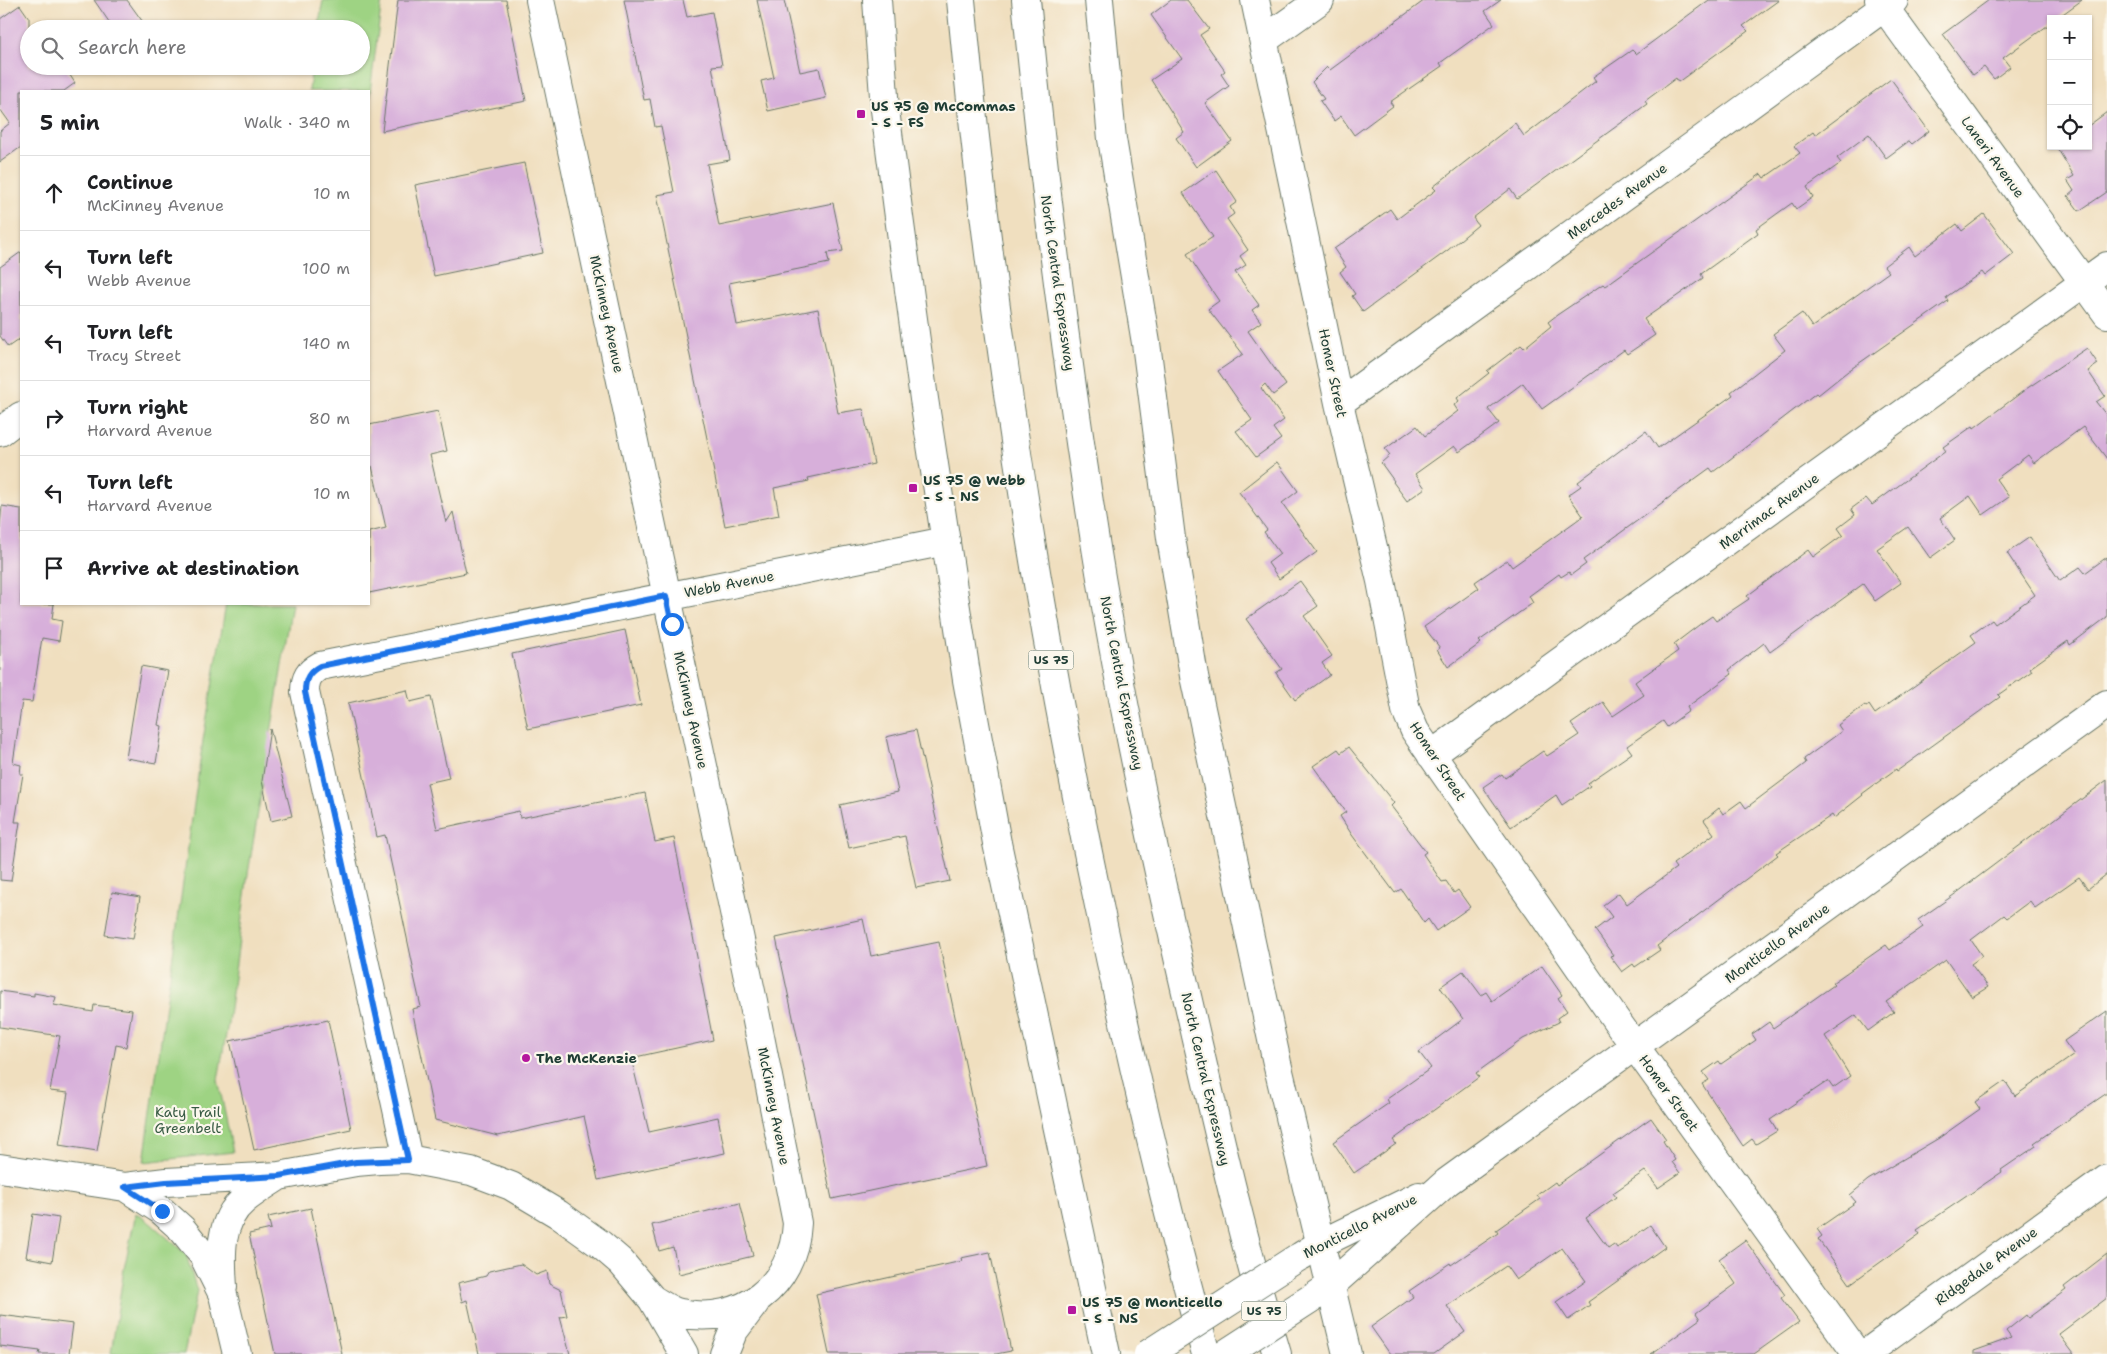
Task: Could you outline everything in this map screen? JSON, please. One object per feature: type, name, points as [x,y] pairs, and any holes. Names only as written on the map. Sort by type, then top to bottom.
[{"type":"main road","name":"McKinney Avenue","points":[[540,0],[753,1001],[797,1223],[793,1252],[779,1277],[759,1298],[734,1312],[706,1316],[678,1313],[652,1299]]},
{"type":"main road","points":[[877,0],[885,110],[898,218],[967,680],[997,843],[1106,1354]]},
{"type":"main road","name":"US 75","points":[[961,0],[994,295],[1019,467],[1047,638],[1116,988],[1194,1312],[1206,1354]]},
{"type":"main road","name":"North Central Expressway","points":[[1026,0],[1044,182],[1091,515],[1123,695],[1157,867],[1233,1197],[1251,1269],[1277,1354]]},
{"type":"main road","points":[[1099,0],[1112,139],[1146,343],[1171,538],[1194,676],[1277,1063],[1320,1244],[1320,1293],[1347,1354]]},
{"type":"main road","name":"Homer Street","points":[[1255,0],[1339,402],[1381,581],[1406,710],[1415,730],[1431,755],[1635,1046],[1857,1354]]},
{"type":"main road","points":[[1264,40],[1320,0]]},
{"type":"main road","name":"Laneri Avenue","points":[[1886,2],[2107,314]]},
{"type":"main road","name":"Mercedes Avenue","points":[[1339,402],[1886,2]]},
{"type":"main road","name":"Merrimac Avenue","points":[[1431,755],[2107,266]]},
{"type":"main road","points":[[0,432],[20,417]]},
{"type":"main road","name":"Webb Avenue","points":[[408,1160],[305,692],[305,682],[308,674],[320,666],[946,541]]},
{"type":"main road","name":"Monticello Avenue","points":[[1225,1354],[1320,1293],[1447,1182],[2107,704]]},
{"type":"main road","points":[[0,1168],[125,1187],[166,1182],[279,1176],[356,1162],[408,1160],[471,1171],[511,1186],[558,1214],[600,1244],[621,1262],[652,1299],[678,1343]]},
{"type":"main road","points":[[236,1354],[223,1295],[221,1259],[224,1232],[231,1215],[242,1201],[279,1176]]},
{"type":"main road","name":"Ridgedale Avenue","points":[[1865,1354],[2107,1179]]},
{"type":"main road","name":"Monticello Avenue","points":[[1148,1354],[1320,1244],[1447,1182]]},
{"type":"main road","points":[[125,1187],[162,1211],[182,1230],[202,1255],[223,1295]]},
{"type":"main road","points":[[724,1354],[733,1332],[759,1298]]},
{"type":"main road","points":[[1188,1354],[1194,1312]]},
{"type":"green space","points":[[323,0],[382,0],[370,92],[370,90],[309,90],[311,75],[370,75],[370,20],[320,20]]},
{"type":"green space","name":"Katy Trail Greenbelt","points":[[226,605],[292,605],[247,880],[228,1023],[218,1080],[233,1152],[144,1162],[203,740]]},
{"type":"green space","points":[[136,1213],[186,1254],[197,1291],[184,1354],[111,1354],[124,1269]]},
{"type":"building","points":[[94,0],[127,0],[141,20],[108,20]]},
{"type":"building","points":[[398,0],[506,0],[526,101],[382,131]]},
{"type":"building","points":[[624,0],[683,0],[687,17],[712,12],[722,65],[712,66],[730,160],[707,164],[719,226],[833,203],[843,251],[827,253],[829,263],[729,283],[737,325],[818,309],[838,413],[863,409],[874,464],[808,478],[809,481],[774,488],[779,515],[725,526],[657,195],[674,192],[661,126],[655,127],[650,99],[644,100]]},
{"type":"building","points":[[757,0],[784,0],[800,72],[819,68],[826,98],[768,111],[761,81],[774,78]]},
{"type":"building","points":[[1171,0],[1187,0],[1209,29],[1200,35],[1225,71],[1221,74],[1229,86],[1205,103],[1232,141],[1196,167],[1176,138],[1184,132],[1151,80],[1182,59],[1151,15]]},
{"type":"building","points":[[1425,0],[1501,0],[1485,11],[1494,24],[1440,63],[1442,66],[1390,102],[1393,106],[1354,135],[1341,116],[1334,121],[1320,101],[1324,99],[1312,82],[1327,67],[1330,70]]},
{"type":"building","points":[[1709,0],[1779,0],[1743,26],[1748,31],[1678,82],[1676,78],[1645,101],[1647,104],[1517,199],[1510,189],[1473,218],[1478,225],[1448,250],[1363,312],[1352,296],[1355,294],[1340,272],[1346,267],[1334,249],[1390,209],[1397,219],[1436,190],[1433,187],[1515,123],[1524,136],[1596,81],[1593,77],[1632,50],[1636,54]]},
{"type":"building","points":[[1989,0],[2082,0],[2061,15],[2047,15],[2047,26],[2003,58],[2010,67],[1994,79],[1984,67],[1973,75],[1943,34]]},
{"type":"building","points":[[20,5],[29,18],[29,20],[20,20],[20,75],[70,75],[75,83],[65,90],[20,90],[20,148],[0,162],[0,131],[10,123],[0,109],[0,19]]},
{"type":"building","points":[[1891,79],[1929,131],[1912,144],[1909,141],[1886,158],[1869,134],[1837,158],[1841,163],[1807,187],[1813,197],[1796,209],[1792,203],[1756,229],[1758,233],[1701,274],[1703,278],[1644,319],[1655,335],[1627,354],[1624,350],[1542,409],[1523,383],[1488,409],[1499,423],[1459,452],[1454,446],[1415,474],[1425,488],[1407,501],[1381,463],[1390,455],[1385,449],[1417,426],[1425,436],[1458,411],[1454,405],[1459,401],[1457,398],[1489,373],[1487,371],[1521,345],[1524,348],[1551,326],[1548,322],[1557,315],[1603,284],[1605,286],[1761,174],[1764,178],[1800,153],[1794,146],[1813,132],[1815,135]]},
{"type":"building","points":[[2107,112],[2107,192],[2079,211],[2068,196],[2074,191],[2067,180],[2074,176],[2058,150],[2092,150],[2092,123]]},
{"type":"building","points":[[524,163],[543,253],[434,276],[415,185]]},
{"type":"building","points":[[1216,170],[1237,202],[1230,207],[1234,214],[1227,219],[1248,250],[1240,256],[1246,265],[1235,272],[1259,305],[1252,310],[1261,322],[1248,331],[1286,385],[1273,395],[1265,384],[1261,388],[1284,420],[1273,428],[1281,439],[1256,457],[1236,431],[1252,420],[1218,371],[1243,354],[1208,309],[1219,301],[1187,254],[1213,237],[1183,193]]},
{"type":"building","points":[[1984,214],[2014,254],[1985,276],[1982,272],[1946,297],[1948,301],[1848,371],[1818,395],[1816,393],[1713,472],[1710,468],[1583,560],[1586,564],[1571,575],[1569,572],[1561,577],[1559,574],[1529,596],[1533,603],[1479,641],[1481,643],[1448,667],[1437,650],[1440,648],[1424,627],[1479,588],[1475,582],[1507,560],[1512,567],[1583,516],[1568,495],[1581,486],[1578,482],[1646,431],[1658,448],[1733,395],[1731,392],[1785,350],[1773,334],[1802,313],[1812,327],[1889,272],[1884,266],[1909,247],[1915,256],[1957,224],[1962,231]]},
{"type":"building","points":[[20,253],[20,339],[8,347],[0,336],[0,267]]},
{"type":"building","points":[[2087,348],[2098,364],[2088,371],[2105,396],[2096,402],[2107,416],[2107,459],[2083,427],[2034,463],[2028,455],[1996,479],[2009,497],[1983,515],[1970,496],[1940,518],[1955,540],[1930,558],[1908,527],[1877,549],[1901,583],[1875,601],[1863,584],[1770,652],[1764,643],[1729,670],[1732,674],[1687,707],[1689,711],[1667,727],[1663,721],[1627,746],[1632,753],[1588,783],[1590,786],[1562,805],[1556,795],[1511,827],[1483,787],[1502,774],[1505,778],[1543,751],[1547,756],[1579,735],[1571,724],[1603,702],[1613,716],[1644,695],[1635,682],[1678,651],[1674,644],[1712,616],[1716,621],[1749,599],[1747,596],[1808,550],[1813,557],[1843,535],[1838,528],[1855,515],[1851,509],[1866,498],[1872,505],[1946,451],[1943,447],[1973,426],[1974,428],[2026,389]]},
{"type":"building","points":[[438,411],[447,451],[430,455],[446,523],[453,512],[466,573],[370,593],[370,532],[386,528],[372,466],[370,467],[370,425]]},
{"type":"building","points":[[1277,462],[1298,491],[1282,503],[1317,552],[1279,579],[1268,563],[1280,554],[1264,532],[1267,530],[1239,492]]},
{"type":"building","points":[[2,506],[20,509],[20,605],[54,605],[52,619],[62,621],[59,641],[42,638],[32,702],[22,701],[13,763],[21,765],[20,774],[23,774],[15,822],[20,822],[11,881],[0,880],[0,525]]},
{"type":"building","points":[[2030,537],[2060,581],[2080,567],[2085,573],[2107,557],[2107,617],[2070,645],[2068,641],[2030,668],[2032,671],[1998,695],[2000,697],[1897,771],[1896,769],[1834,818],[1832,815],[1776,853],[1778,855],[1657,946],[1660,950],[1635,967],[1633,964],[1622,972],[1610,956],[1613,955],[1595,930],[1612,917],[1603,905],[1619,893],[1627,904],[1676,868],[1673,864],[1714,834],[1704,820],[1719,808],[1723,814],[1741,801],[1746,808],[1806,763],[1804,759],[1842,731],[1838,725],[1865,705],[1866,707],[1869,705],[1875,714],[1976,642],[1971,635],[1992,620],[1995,624],[2035,595],[2007,553]]},
{"type":"building","points":[[1300,581],[1318,606],[1304,616],[1332,656],[1322,663],[1330,675],[1295,700],[1276,673],[1282,669],[1246,619]]},
{"type":"building","points":[[625,630],[641,705],[528,729],[512,654]]},
{"type":"building","points":[[141,666],[168,671],[158,725],[162,726],[156,763],[126,758]]},
{"type":"building","points":[[407,690],[410,702],[431,697],[449,778],[427,783],[437,829],[519,811],[520,818],[645,793],[655,842],[674,838],[713,1040],[631,1058],[649,1132],[718,1117],[725,1153],[598,1180],[584,1116],[498,1136],[435,1120],[412,1009],[421,1007],[413,966],[385,835],[377,837],[348,703]]},
{"type":"building","points":[[270,729],[292,816],[271,821],[262,781]]},
{"type":"building","points":[[916,730],[950,881],[916,888],[905,836],[849,848],[840,805],[898,792],[886,737]]},
{"type":"building","points":[[1349,747],[1394,803],[1391,806],[1426,852],[1423,854],[1442,882],[1446,881],[1454,893],[1458,890],[1470,907],[1436,931],[1428,919],[1424,923],[1401,889],[1395,893],[1352,835],[1340,816],[1346,812],[1313,766],[1338,749],[1341,753]]},
{"type":"building","points":[[2107,780],[2107,874],[2088,889],[2079,877],[2035,908],[2030,901],[2007,918],[2004,915],[1971,940],[1982,956],[1971,964],[1988,987],[1972,997],[1946,960],[1886,1002],[1894,1012],[1868,1031],[1856,1015],[1825,1036],[1850,1076],[1833,1088],[1828,1081],[1770,1120],[1777,1131],[1756,1144],[1752,1139],[1743,1146],[1702,1084],[1709,1080],[1703,1072],[1719,1061],[1721,1064],[1756,1040],[1752,1034],[1769,1022],[1773,1028],[1886,945],[1890,950],[1923,927],[1918,920]]},
{"type":"building","points":[[112,892],[140,897],[133,939],[105,935]]},
{"type":"building","points":[[863,919],[871,956],[939,942],[987,1166],[832,1199],[776,938]]},
{"type":"building","points":[[1542,966],[1562,995],[1558,998],[1567,1011],[1557,1018],[1559,1022],[1523,1039],[1476,1073],[1479,1077],[1393,1140],[1396,1144],[1354,1173],[1333,1142],[1389,1103],[1387,1099],[1431,1068],[1419,1052],[1463,1019],[1440,987],[1463,971],[1481,995],[1486,992],[1492,1001]]},
{"type":"building","points":[[0,991],[34,996],[34,993],[56,997],[54,1005],[93,1012],[94,1005],[132,1010],[126,1047],[116,1045],[97,1151],[59,1145],[68,1093],[50,1091],[60,1036],[0,1027]]},
{"type":"building","points":[[2107,1011],[2107,1093],[2034,1143],[2036,1146],[2001,1170],[2002,1172],[1917,1230],[1920,1234],[1850,1284],[1818,1239],[1822,1236],[1817,1229],[1856,1202],[1850,1195],[1868,1180],[1939,1138],[1980,1109],[1975,1102],[2005,1081],[2015,1096],[2074,1055],[2064,1041]]},
{"type":"building","points":[[328,1020],[351,1129],[254,1150],[230,1041]]},
{"type":"building","points":[[1651,1118],[1666,1139],[1663,1141],[1675,1160],[1672,1162],[1680,1173],[1658,1188],[1645,1171],[1613,1193],[1616,1197],[1586,1218],[1608,1248],[1614,1244],[1617,1248],[1650,1225],[1665,1247],[1588,1302],[1590,1305],[1568,1320],[1556,1302],[1586,1281],[1562,1248],[1516,1280],[1506,1266],[1447,1306],[1465,1332],[1434,1354],[1390,1354],[1371,1327],[1413,1297],[1409,1291],[1498,1233],[1496,1230],[1540,1199],[1537,1195],[1555,1182],[1557,1185]]},
{"type":"building","points":[[740,1203],[753,1256],[679,1274],[673,1247],[659,1251],[652,1225]]},
{"type":"building","points":[[311,1208],[342,1354],[275,1354],[249,1234],[271,1229],[268,1217]]},
{"type":"building","points":[[33,1214],[59,1218],[52,1262],[26,1257]]},
{"type":"building","points":[[1745,1240],[1785,1295],[1781,1298],[1799,1322],[1754,1354],[1651,1354],[1700,1319],[1696,1313],[1736,1284],[1719,1259]]},
{"type":"building","points":[[990,1252],[1011,1351],[996,1354],[829,1354],[816,1294],[962,1261],[961,1258]]},
{"type":"building","points":[[2107,1254],[2107,1298],[2059,1334],[2074,1354],[1974,1354],[1974,1351],[2011,1338],[2006,1331],[2026,1315],[2028,1318],[2066,1290],[2064,1287]]},
{"type":"building","points":[[521,1264],[536,1275],[547,1271],[549,1284],[561,1290],[567,1316],[560,1317],[570,1354],[479,1354],[467,1300],[462,1302],[458,1283],[486,1276],[489,1271]]},
{"type":"building","points":[[0,1315],[73,1324],[69,1354],[39,1354],[40,1351],[0,1346]]},
{"type":"place","name":"US 75 @ McCommas - S - FS","points":[[861,114]]},
{"type":"place","name":"US 75 @ Webb - S - NS","points":[[913,488]]},
{"type":"place","name":"The McKenzie","points":[[526,1058]]},
{"type":"place","name":"US 75 @ Monticello - S - NS","points":[[1072,1310]]},
{"type":"route","points":[[162,1211],[125,1187],[166,1182],[279,1176],[356,1162],[408,1160],[404,1134],[337,842],[305,692],[305,682],[308,674],[320,666],[666,596],[672,624]]}]
